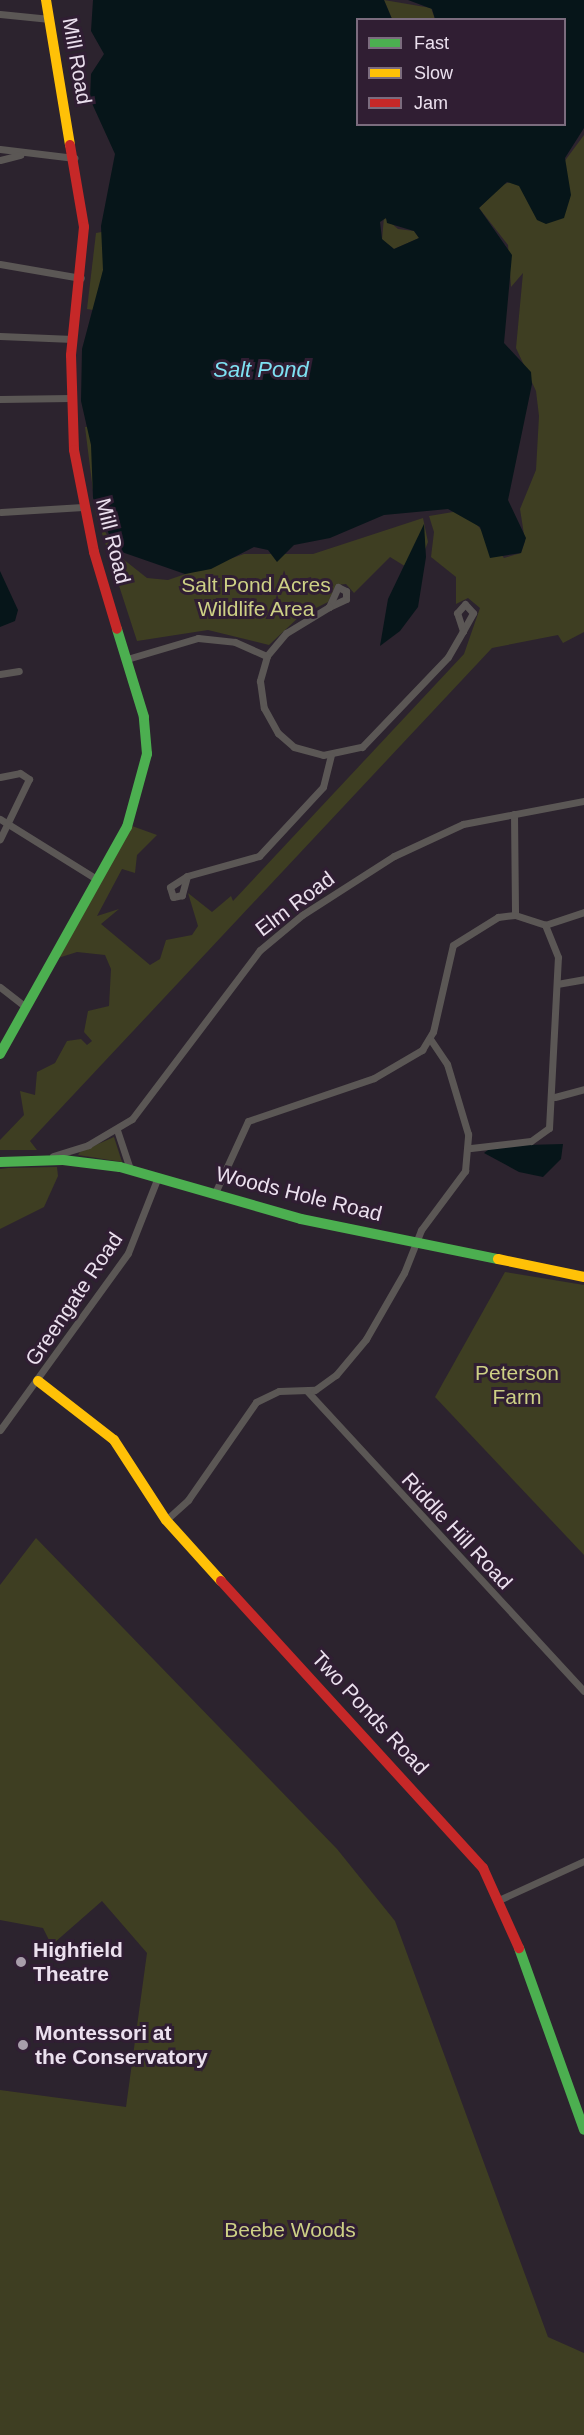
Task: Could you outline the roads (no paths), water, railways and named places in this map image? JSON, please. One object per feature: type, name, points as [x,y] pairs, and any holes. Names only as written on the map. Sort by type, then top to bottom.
[{"type":"main road","name":"Mill Road","points":[[0,1054],[131,819],[146,763],[144,717],[83,507],[71,398],[73,339],[81,278],[84,227],[46,0]]},
{"type":"main road","name":"Woods Hole Road","points":[[2,1162],[29,1160],[130,1169],[215,1193],[415,1243],[584,1277]]},
{"type":"main road","name":"Two Ponds Road","points":[[38,1381],[114,1440],[165,1520],[453,1830],[501,1899],[584,2130]]},
{"type":"street","points":[[0,14],[50,19]]},
{"type":"street","points":[[0,148],[20,155],[74,158]]},
{"type":"street","points":[[0,160],[20,155]]},
{"type":"street","points":[[0,264],[81,278]]},
{"type":"street","points":[[0,336],[73,339]]},
{"type":"street","points":[[0,399],[71,398]]},
{"type":"street","points":[[1,512],[83,507]]},
{"type":"street","points":[[329,607],[296,625],[267,656],[260,688],[269,722],[294,747],[331,756],[362,747],[448,657],[463,631]]},
{"type":"street","points":[[127,660],[198,638],[235,642],[267,656]]},
{"type":"street","points":[[0,674],[19,671]]},
{"type":"street","points":[[187,876],[259,856],[323,788],[331,756]]},
{"type":"street","points":[[0,777],[26,774],[29,779],[8,827],[0,839]]},
{"type":"street","name":"Elm Road","points":[[29,1160],[79,1149],[117,1130],[152,1097],[276,934],[419,843],[463,824],[584,801]]},
{"type":"street","points":[[514,814],[515,915]]},
{"type":"street","points":[[0,819],[8,827],[98,880]]},
{"type":"street","points":[[215,1193],[248,1121],[396,1068],[430,1039],[453,945],[498,917],[515,915],[545,925],[584,912]]},
{"type":"street","points":[[471,1148],[542,1135],[555,1097],[558,957],[545,925]]},
{"type":"street","points":[[557,984],[584,979]]},
{"type":"street","points":[[0,987],[26,1007]]},
{"type":"street","points":[[165,1520],[188,1500],[256,1402],[279,1391],[307,1391],[336,1376],[366,1339],[415,1243],[465,1171],[471,1148],[447,1064],[430,1039]]},
{"type":"street","points":[[555,1097],[584,1089]]},
{"type":"street","points":[[117,1130],[130,1169]]},
{"type":"street","name":"Greengate Road","points":[[0,1430],[38,1381],[128,1253],[158,1177]]},
{"type":"street","name":"Riddle Hill Road","points":[[307,1391],[584,1691]]},
{"type":"street","points":[[501,1899],[584,1861]]},
{"type":"water","name":"Salt Pond","points":[[93,0],[384,0],[392,18],[356,18],[356,126],[566,126],[566,18],[435,18],[432,9],[408,0],[584,0],[584,128],[565,158],[571,195],[564,218],[546,224],[537,220],[519,186],[507,182],[479,208],[512,255],[504,343],[531,372],[532,384],[508,500],[526,538],[521,553],[490,558],[480,527],[448,509],[384,515],[330,538],[294,545],[277,562],[268,550],[254,547],[211,569],[185,574],[116,550],[93,498],[91,445],[81,401],[82,349],[103,270],[101,226],[115,154],[90,99],[91,74],[104,54],[91,31]],"holes":[[[386,218],[387,223],[414,231],[419,238],[394,249],[382,239],[380,222]]]},
{"type":"water","points":[[424,524],[426,557],[418,607],[400,631],[380,646],[388,599]]},
{"type":"water","points":[[0,571],[18,610],[15,621],[0,627]]},
{"type":"water","points":[[563,1144],[561,1159],[543,1177],[519,1172],[484,1153],[493,1146]]},
{"type":"place","name":"Highfield Theatre","points":[[21,1962]]},
{"type":"place","name":"Montessori at the Conservatory","points":[[23,2045]]},
{"type":"park label","name":"Salt Pond Acres Wildlife Area","points":[[256,597]]},
{"type":"park label","name":"Peterson Farm","points":[[517,1385]]},
{"type":"park label","name":"Beebe Woods","points":[[290,2230]]}]
